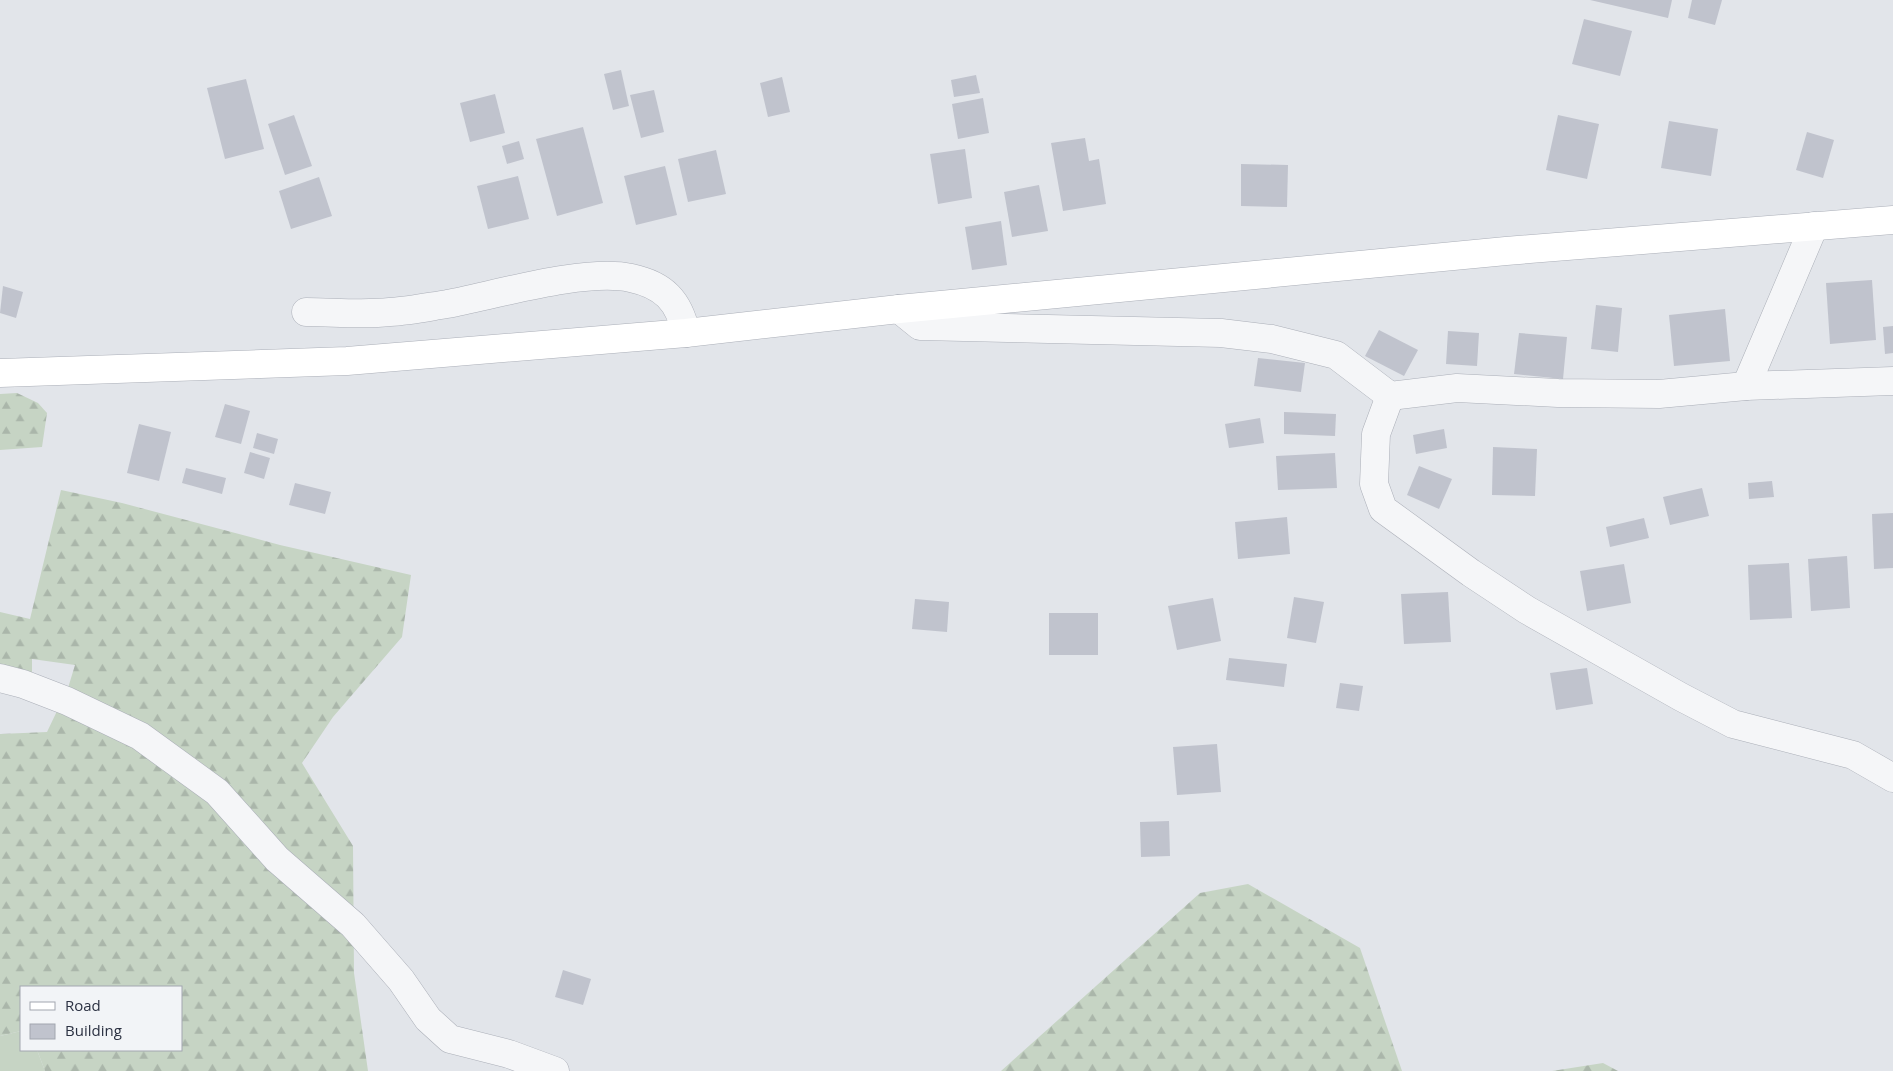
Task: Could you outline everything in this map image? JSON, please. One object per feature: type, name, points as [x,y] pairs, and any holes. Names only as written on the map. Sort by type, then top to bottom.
[{"type":"street","points":[[0,359],[13,373],[347,361],[686,332],[899,309],[1496,252],[1893,220]]},
{"type":"street","points":[[1746,386],[1814,226]]},
{"type":"street","points":[[306,312],[389,313],[550,283],[600,276],[630,278],[652,285],[669,296],[682,313],[686,332]]},
{"type":"street","points":[[899,309],[920,326],[1221,333],[1272,339],[1336,355],[1390,396],[1457,388],[1558,393],[1659,394],[1746,386],[1893,381]]},
{"type":"street","points":[[1390,396],[1376,434],[1374,484],[1383,509],[1471,574],[1527,610],[1733,724],[1853,755],[1893,778]]},
{"type":"street","points":[[0,678],[24,684],[67,701],[140,736],[217,792],[277,859],[354,925],[401,980],[428,1019],[450,1039],[509,1054],[555,1071]]},
{"type":"green space","points":[[17,393],[38,403],[47,413],[42,447],[0,450],[0,394]]},
{"type":"green space","points":[[61,490],[122,503],[280,545],[411,575],[402,637],[333,717],[302,763],[353,846],[354,973],[368,1071],[45,1071],[37,1051],[182,1051],[182,986],[20,986],[20,1031],[0,1036],[0,734],[47,732],[68,688],[75,665],[32,659],[32,673],[0,669],[0,612],[30,619]]},
{"type":"green space","points":[[1248,884],[1360,948],[1402,1071],[1001,1071],[1200,893]]},
{"type":"green space","points":[[20,1031],[20,1051],[37,1051],[45,1071],[0,1071],[0,1036]]},
{"type":"green space","points":[[1603,1063],[1618,1071],[1552,1071]]},
{"type":"building","points":[[1590,0],[1672,0],[1668,18]]},
{"type":"building","points":[[1692,0],[1722,0],[1715,25],[1688,18]]},
{"type":"building","points":[[1584,19],[1632,31],[1620,76],[1572,64]]},
{"type":"building","points":[[621,70],[629,106],[613,110],[604,74]]},
{"type":"building","points":[[976,75],[980,93],[954,97],[951,80]]},
{"type":"building","points":[[782,77],[790,112],[768,117],[760,83]]},
{"type":"building","points":[[246,79],[264,149],[225,159],[207,88]]},
{"type":"building","points":[[654,90],[664,132],[641,138],[630,95]]},
{"type":"building","points":[[495,94],[505,133],[470,142],[460,103]]},
{"type":"building","points":[[983,98],[989,133],[958,139],[952,104]]},
{"type":"building","points":[[294,115],[312,166],[285,175],[268,124]]},
{"type":"building","points":[[1558,115],[1599,124],[1587,179],[1546,170]]},
{"type":"building","points":[[1669,121],[1718,129],[1711,176],[1661,168]]},
{"type":"building","points":[[583,127],[603,203],[557,216],[536,139]]},
{"type":"building","points":[[1807,132],[1834,140],[1823,178],[1796,170]]},
{"type":"building","points":[[1085,138],[1089,161],[1099,159],[1106,204],[1063,211],[1051,143]]},
{"type":"building","points":[[519,141],[524,159],[507,164],[502,146]]},
{"type":"building","points":[[965,149],[972,198],[938,204],[930,154]]},
{"type":"building","points":[[716,150],[726,194],[688,202],[678,159]]},
{"type":"building","points":[[1241,164],[1288,165],[1287,207],[1241,206]]},
{"type":"building","points":[[665,166],[677,215],[636,225],[624,176]]},
{"type":"building","points":[[518,176],[529,219],[488,229],[477,186]]},
{"type":"building","points":[[319,177],[332,216],[291,229],[279,191]]},
{"type":"building","points":[[1039,185],[1048,231],[1012,237],[1004,192]]},
{"type":"building","points":[[1001,221],[1007,265],[972,270],[965,227]]},
{"type":"building","points":[[1872,280],[1876,340],[1830,344],[1826,283]]},
{"type":"building","points":[[3,286],[23,292],[16,318],[0,313]]},
{"type":"building","points":[[1596,305],[1622,308],[1618,352],[1591,349]]},
{"type":"building","points":[[1725,309],[1730,361],[1674,366],[1669,315]]},
{"type":"building","points":[[1893,326],[1893,353],[1885,354],[1883,327]]},
{"type":"building","points":[[1379,330],[1418,350],[1404,376],[1365,356]]},
{"type":"building","points":[[1448,331],[1479,333],[1477,366],[1446,364]]},
{"type":"building","points":[[1519,333],[1567,337],[1563,379],[1514,374]]},
{"type":"building","points":[[1258,358],[1305,363],[1301,392],[1254,386]]},
{"type":"building","points":[[225,404],[250,411],[241,444],[215,437]]},
{"type":"building","points":[[1284,412],[1336,414],[1335,436],[1284,434]]},
{"type":"building","points":[[1260,418],[1264,443],[1229,448],[1225,424]]},
{"type":"building","points":[[139,424],[171,432],[159,481],[127,473]]},
{"type":"building","points":[[1444,429],[1447,448],[1416,454],[1413,435]]},
{"type":"building","points":[[257,433],[278,439],[274,454],[253,448]]},
{"type":"building","points":[[1493,447],[1537,449],[1535,496],[1492,495]]},
{"type":"building","points":[[250,452],[270,458],[264,479],[244,473]]},
{"type":"building","points":[[1335,453],[1337,488],[1278,490],[1276,456]]},
{"type":"building","points":[[1419,466],[1452,479],[1439,509],[1407,495]]},
{"type":"building","points":[[186,468],[226,478],[222,494],[182,483]]},
{"type":"building","points":[[1772,481],[1774,497],[1749,499],[1748,483]]},
{"type":"building","points":[[295,483],[331,492],[325,514],[289,505]]},
{"type":"building","points":[[1702,488],[1709,516],[1670,525],[1663,497]]},
{"type":"building","points":[[1893,513],[1893,568],[1874,569],[1872,514]]},
{"type":"building","points":[[1287,517],[1290,554],[1238,559],[1235,522]]},
{"type":"building","points":[[1644,518],[1649,538],[1610,547],[1606,527]]},
{"type":"building","points":[[1847,556],[1850,608],[1811,611],[1808,559]]},
{"type":"building","points":[[1789,563],[1792,618],[1750,620],[1748,565]]},
{"type":"building","points":[[1624,564],[1631,603],[1587,611],[1580,571]]},
{"type":"building","points":[[1448,592],[1451,642],[1404,644],[1401,594]]},
{"type":"building","points":[[1294,597],[1324,602],[1316,643],[1287,638]]},
{"type":"building","points":[[1213,598],[1221,641],[1177,650],[1168,606]]},
{"type":"building","points":[[915,599],[949,602],[947,632],[912,629]]},
{"type":"building","points":[[1049,613],[1098,613],[1098,655],[1049,655]]},
{"type":"building","points":[[1229,658],[1287,664],[1284,687],[1226,680]]},
{"type":"building","points":[[1587,668],[1593,704],[1556,710],[1550,673]]},
{"type":"building","points":[[1340,683],[1363,686],[1359,711],[1336,708]]},
{"type":"building","points":[[1217,744],[1221,792],[1177,795],[1173,747]]},
{"type":"building","points":[[1169,821],[1170,856],[1141,857],[1140,822]]},
{"type":"building","points":[[563,970],[591,979],[583,1005],[555,997]]}]
